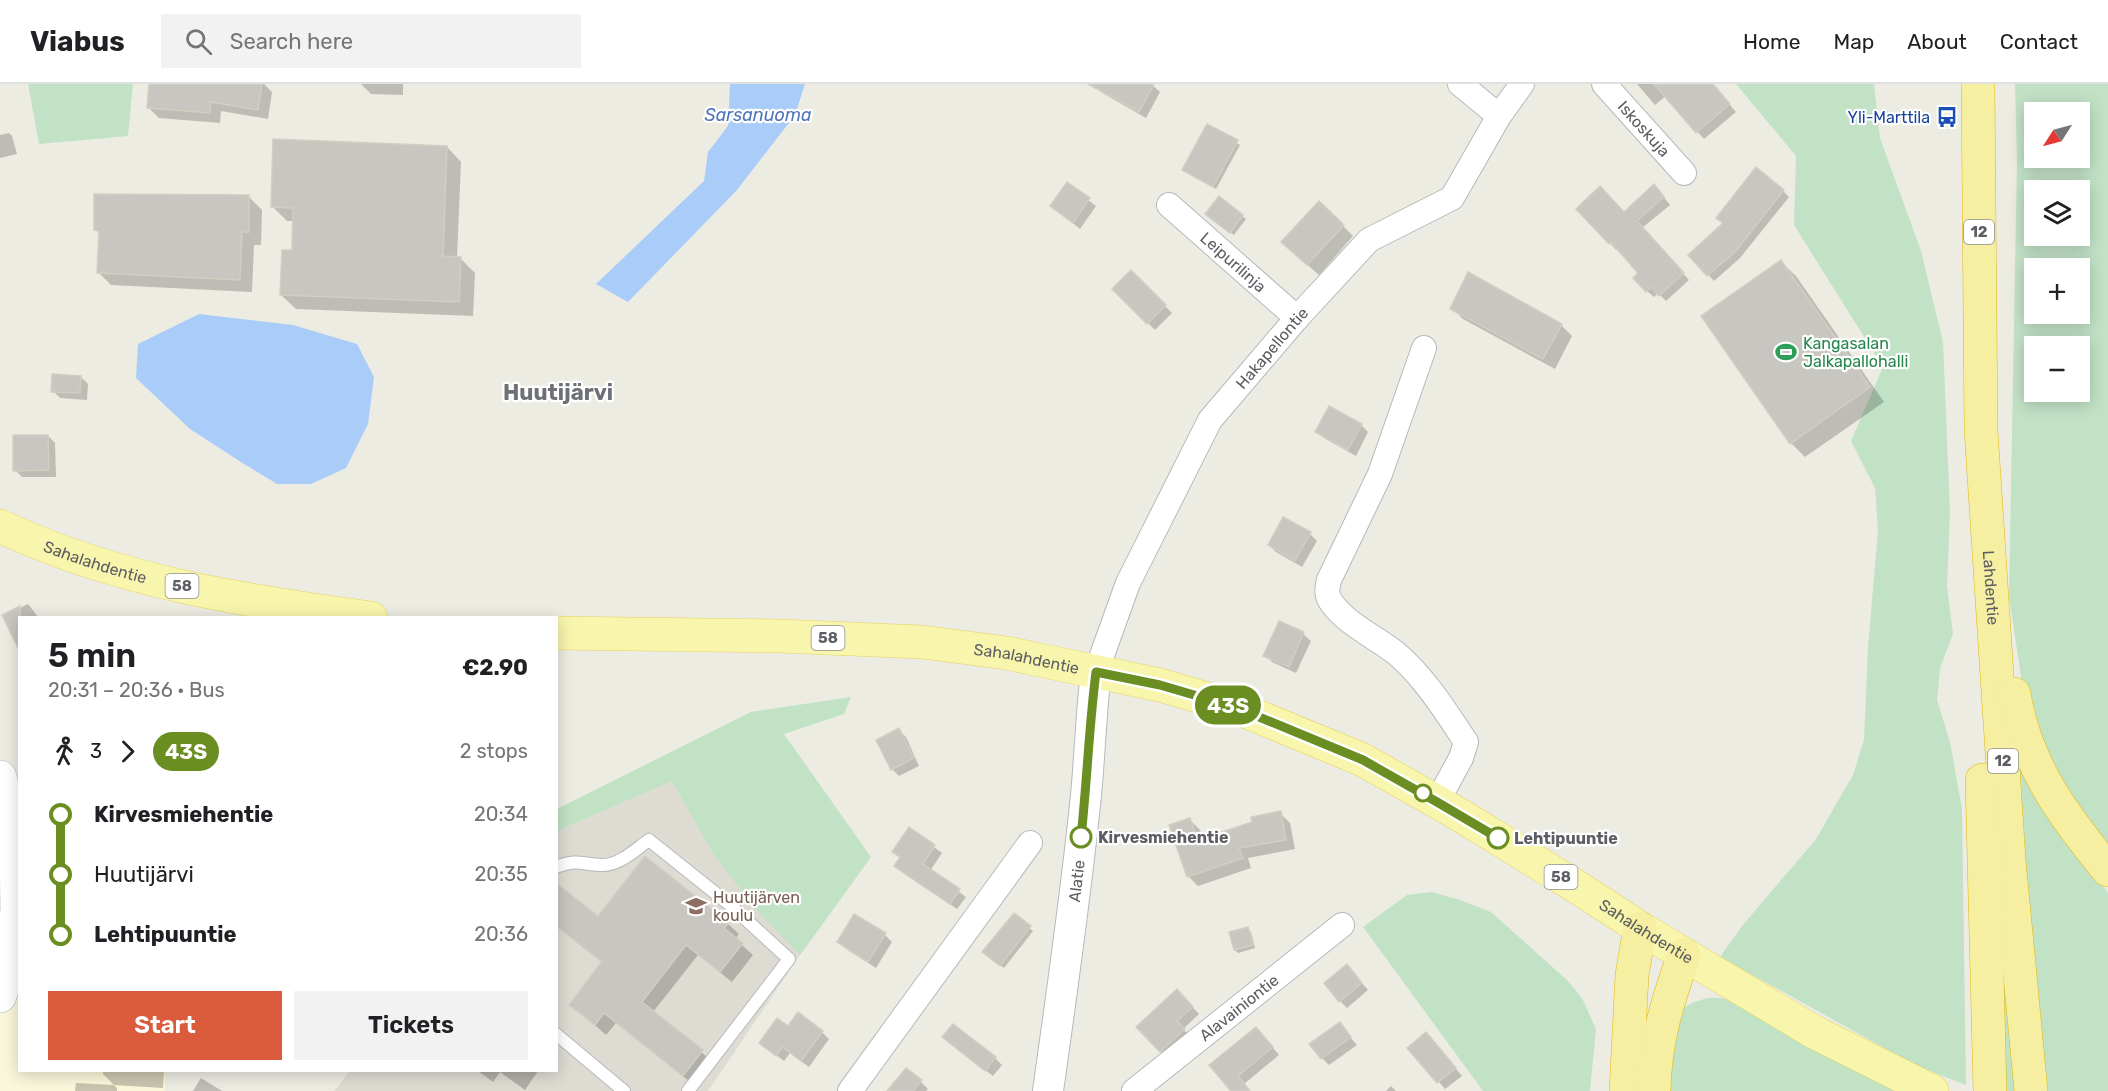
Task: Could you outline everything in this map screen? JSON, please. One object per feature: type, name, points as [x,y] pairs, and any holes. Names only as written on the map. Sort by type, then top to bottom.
[{"type":"highway","name":"Lahdentie","points":[[1978,84],[1981,430],[2008,848],[2031,1091]]},
{"type":"highway","points":[[1979,380],[1978,686],[1990,1091]]},
{"type":"highway","points":[[1981,430],[1998,541],[2013,687],[2024,737],[2048,790],[2082,839],[2108,870]]},
{"type":"highway","points":[[1626,1091],[1632,975],[1640,928]]},
{"type":"highway","points":[[1654,1091],[1657,1051],[1665,1010],[1684,955]]},
{"type":"main road","name":"Sahalahdentie","points":[[0,526],[81,559],[144,578],[222,594],[358,616]]},
{"type":"main road","name":"Sahalahdentie","points":[[558,633],[768,636],[922,642],[1007,653],[1160,685],[1235,707],[1363,760],[1437,802],[1684,955],[1814,1032],[1924,1088]]},
{"type":"main road","points":[[0,777],[16,840],[17,911],[7,972],[0,996]]},
{"type":"street","points":[[1460,84],[1499,116]]},
{"type":"street","name":"Hakapellontie","points":[[1096,672],[1128,583],[1210,420],[1297,318],[1369,240],[1452,198],[1499,116],[1521,84]]},
{"type":"street","name":"Iskoskuja","points":[[1604,84],[1684,173]]},
{"type":"street","name":"Leipurilinja","points":[[1169,205],[1297,318]]},
{"type":"street","points":[[1424,348],[1380,474],[1329,580],[1326,592],[1330,601],[1344,616],[1398,655],[1433,694],[1466,742],[1461,758],[1437,802]]},
{"type":"street","name":"Alatie","points":[[1048,1091],[1073,913],[1096,672]]},
{"type":"street","points":[[850,1091],[1030,843]]},
{"type":"street","name":"Alavainiontie","points":[[1134,1091],[1342,926]]},
{"type":"lane","points":[[558,866],[570,862],[605,865],[625,858],[649,840],[729,904],[789,959],[688,1091]]},
{"type":"lane","points":[[558,1036],[624,1091]]},
{"type":"shaded area","name":"Huutijärven koulu","points":[[743,749],[871,857],[800,955],[708,1091],[334,1091],[349,1072],[558,1072],[558,831]]},
{"type":"shaded area","points":[[0,986],[18,990],[18,1072],[165,1072],[165,1091],[0,1091]]},
{"type":"green space","points":[[28,84],[133,84],[128,136],[39,144]]},
{"type":"green space","points":[[1736,84],[1874,84],[1880,138],[1921,251],[1943,342],[1950,512],[1947,586],[1953,634],[1940,668],[1937,700],[1950,742],[1962,809],[1966,1085],[1917,1066],[1720,957],[1742,926],[1816,839],[1853,775],[1864,740],[1868,648],[1878,530],[1875,488],[1851,441],[1883,367],[1794,225],[1796,156]]},
{"type":"green space","points":[[2015,84],[2108,84],[2108,845],[2068,795],[2039,748],[2024,697],[2009,596],[2017,163]]},
{"type":"green space","points":[[851,697],[844,714],[784,734],[871,857],[800,955],[753,906],[714,855],[672,781],[558,831],[558,808],[751,712]]},
{"type":"green space","points":[[2015,746],[2049,811],[2108,893],[2108,1091],[2048,1091]]},
{"type":"green space","points":[[1431,892],[1491,912],[1568,981],[1582,998],[1596,1029],[1590,1091],[1483,1091],[1363,927],[1407,895]]},
{"type":"green space","points":[[2001,922],[2019,1091],[1999,1091]]},
{"type":"green space","points":[[1707,998],[1733,1000],[1894,1091],[1665,1091],[1680,1010]]},
{"type":"water","name":"Sarsanuoma","points":[[730,84],[805,84],[795,115],[737,190],[628,302],[596,284],[704,181],[708,152],[728,126]]},
{"type":"water","points":[[199,314],[293,325],[357,344],[374,377],[368,424],[346,468],[311,484],[277,484],[190,429],[136,378],[138,344]]},
{"type":"building","points":[[149,84],[262,84],[258,110],[211,102],[210,113],[147,108]]},
{"type":"building","points":[[1088,84],[1154,84],[1139,112]]},
{"type":"building","points":[[1654,84],[1713,84],[1730,104],[1696,133]]},
{"type":"building","points":[[1207,124],[1238,140],[1213,187],[1182,170]]},
{"type":"building","points":[[273,139],[447,146],[443,256],[461,257],[459,302],[280,295],[282,250],[292,250],[293,208],[271,207]]},
{"type":"building","points":[[1756,167],[1784,190],[1735,252],[1707,276],[1688,255],[1723,223],[1716,218]]},
{"type":"building","points":[[1067,182],[1090,198],[1073,223],[1050,206]]},
{"type":"building","points":[[1654,184],[1664,197],[1637,221],[1684,273],[1659,296],[1651,287],[1646,292],[1633,278],[1638,273],[1611,242],[1609,244],[1576,209],[1600,186],[1624,212]]},
{"type":"building","points":[[94,194],[249,195],[249,232],[242,232],[240,280],[97,273],[99,231],[94,230]]},
{"type":"building","points":[[1219,196],[1243,215],[1230,233],[1205,214]]},
{"type":"building","points":[[1319,201],[1344,225],[1307,265],[1281,242]]},
{"type":"building","name":"Kangasalan Jalkapallohalli","points":[[1781,260],[1870,387],[1790,444],[1701,316]]},
{"type":"building","points":[[1131,270],[1166,305],[1147,324],[1112,289]]},
{"type":"building","points":[[1468,272],[1562,324],[1543,359],[1450,309]]},
{"type":"building","points":[[52,374],[81,376],[80,393],[51,392]]},
{"type":"building","points":[[1329,406],[1362,424],[1348,450],[1315,432]]},
{"type":"building","points":[[13,435],[48,435],[49,470],[13,471]]},
{"type":"building","points":[[1283,517],[1311,532],[1295,561],[1268,545]]},
{"type":"building","points":[[20,606],[18,648],[2,615]]},
{"type":"building","points":[[1279,621],[1304,632],[1289,667],[1263,656]]},
{"type":"building","points":[[899,728],[914,758],[891,770],[876,740]]},
{"type":"building","points":[[1281,811],[1286,840],[1239,848],[1243,858],[1187,877],[1169,825],[1190,818],[1198,840],[1252,822],[1251,817]]},
{"type":"building","points":[[909,827],[935,845],[923,864],[960,889],[950,904],[894,866],[900,857],[892,852]]},
{"type":"building","points":[[645,856],[729,923],[724,928],[743,943],[720,972],[686,945],[642,1002],[703,1050],[683,1076],[604,1013],[595,1025],[569,1005],[602,961],[558,927],[558,885],[598,916]]},
{"type":"building","points":[[1014,913],[1031,926],[1000,966],[982,952]]},
{"type":"building","points":[[854,914],[886,933],[868,962],[837,942]]},
{"type":"building","points":[[1248,927],[1253,945],[1234,950],[1229,932]]},
{"type":"building","points":[[1347,964],[1362,983],[1339,1002],[1324,983]]},
{"type":"building","points":[[1177,989],[1193,1007],[1177,1021],[1185,1029],[1160,1052],[1136,1027]]},
{"type":"building","points":[[798,1012],[823,1031],[801,1061],[782,1047],[776,1056],[759,1043],[777,1018],[788,1026]]},
{"type":"building","points":[[1340,1022],[1351,1037],[1321,1059],[1309,1044]]},
{"type":"building","points":[[953,1024],[996,1057],[985,1071],[942,1037]]},
{"type":"building","points":[[1256,1027],[1273,1047],[1238,1076],[1250,1091],[1231,1091],[1209,1065]]},
{"type":"building","points":[[1426,1032],[1456,1068],[1437,1083],[1407,1048]]},
{"type":"building","points":[[906,1068],[922,1080],[913,1091],[887,1091]]},
{"type":"bus line","name":"43S","points":[[1081,837],[1096,672],[1160,685],[1235,707],[1363,760],[1498,838]]},
{"type":"place","name":"Yli-Marttila","points":[[1947,117]]},
{"type":"place","name":"Kangasalan Jalkapallohalli","points":[[1786,352]]},
{"type":"place","name":"Kirvesmiehentie","points":[[1081,837]]},
{"type":"place","name":"Lehtipuuntie","points":[[1498,838]]},
{"type":"place","name":"Huutijärven koulu","points":[[696,906]]},
{"type":"district","name":"Huutijärvi","points":[[558,392]]}]
